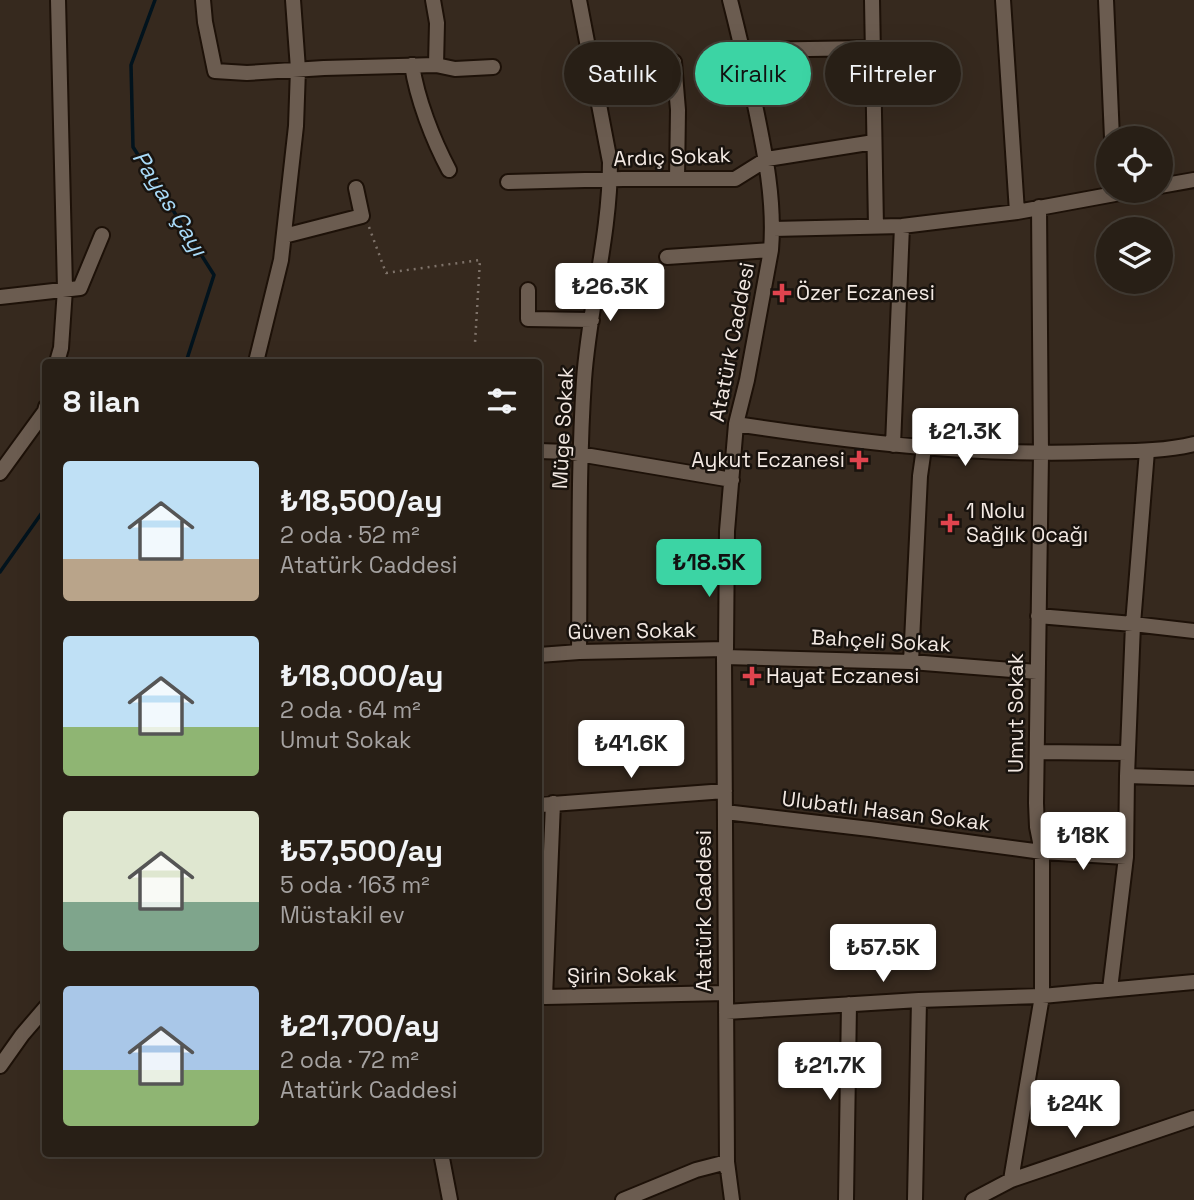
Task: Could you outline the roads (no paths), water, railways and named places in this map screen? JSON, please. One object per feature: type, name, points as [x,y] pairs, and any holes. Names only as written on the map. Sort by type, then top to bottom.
[{"type":"street","points":[[58,0],[65,289],[58,359]]},
{"type":"street","points":[[203,0],[215,71],[247,73],[411,65],[436,65],[455,69],[493,67]]},
{"type":"street","points":[[257,359],[281,260],[296,126],[298,69],[293,0]]},
{"type":"street","points":[[433,0],[437,23],[436,65]]},
{"type":"street","name":"Müge Sokak","points":[[579,0],[587,42]]},
{"type":"street","name":"Atatürk Caddesi","points":[[730,0],[741,42]]},
{"type":"street","points":[[872,0],[872,42]]},
{"type":"street","points":[[1003,0],[1017,212]]},
{"type":"street","points":[[1106,0],[1111,126]]},
{"type":"street","points":[[411,65],[437,149],[449,170]]},
{"type":"street","name":"Müge Sokak","points":[[579,652],[580,454],[584,377],[604,242],[610,180],[610,162],[598,105]]},
{"type":"street","points":[[677,179],[678,105]]},
{"type":"street","name":"Atatürk Caddesi","points":[[730,1200],[727,1162],[725,812],[727,531],[736,424],[747,380],[773,229],[766,159],[755,105]]},
{"type":"street","points":[[873,105],[876,227]]},
{"type":"street","name":"Ardıç Sokak","points":[[509,182],[735,179],[766,159],[874,142]]},
{"type":"street","points":[[1173,184],[1194,180]]},
{"type":"street","points":[[284,236],[362,216],[356,188]]},
{"type":"street","points":[[773,229],[902,226],[1017,212],[1096,196]]},
{"type":"street","name":"Umut Sokak","points":[[1011,1180],[1042,996],[1042,852],[1036,803],[1041,454],[1039,207]]},
{"type":"street","points":[[893,445],[902,226]]},
{"type":"street","points":[[0,297],[80,288],[102,236]]},
{"type":"street","points":[[667,257],[771,250]]},
{"type":"street","points":[[528,290],[528,319],[592,320]]},
{"type":"street","points":[[0,473],[42,414]]},
{"type":"street","points":[[736,424],[924,449],[1041,454],[1147,451],[1194,443]]},
{"type":"street","points":[[911,662],[924,449]]},
{"type":"street","points":[[542,451],[567,452],[732,480]]},
{"type":"street","points":[[1110,989],[1126,857],[1133,624],[1147,451]]},
{"type":"street","points":[[1038,616],[1194,631]]},
{"type":"street","name":"Güven Sokak","points":[[542,655],[579,652],[725,653]]},
{"type":"street","name":"Bahçeli Sokak","points":[[725,653],[911,662],[1037,672]]},
{"type":"street","points":[[1038,752],[1128,753]]},
{"type":"street","points":[[1127,776],[1194,778]]},
{"type":"street","points":[[546,804],[725,791]]},
{"type":"street","name":"Şirin Sokak","points":[[546,804],[545,997],[726,993]]},
{"type":"street","name":"Ulubatlı Hasan Sokak","points":[[725,812],[1042,852],[1126,857]]},
{"type":"street","points":[[726,1012],[919,1000],[1042,996],[1194,982]]},
{"type":"street","points":[[915,1200],[919,1000]]},
{"type":"street","points":[[846,1200],[849,1004]]},
{"type":"street","points":[[0,1066],[42,1012]]},
{"type":"street","points":[[973,1200],[1011,1180],[1194,1118]]},
{"type":"street","points":[[442,1157],[450,1200]]},
{"type":"street","points":[[623,1200],[696,1170],[727,1162]]},
{"type":"waterway","name":"Payas Çayı","points":[[155,0],[131,65],[133,147],[214,275],[187,359]]},
{"type":"waterway","name":"Payas Çayı","points":[[0,572],[42,513]]},
{"type":"place","name":"Özer Eczanesi","points":[[782,293]]},
{"type":"place","name":"Aykut Eczanesi","points":[[859,460]]},
{"type":"place","name":"1 Nolu Sağlık Ocağı","points":[[950,523]]},
{"type":"place","name":"Hayat Eczanesi","points":[[752,676]]}]
